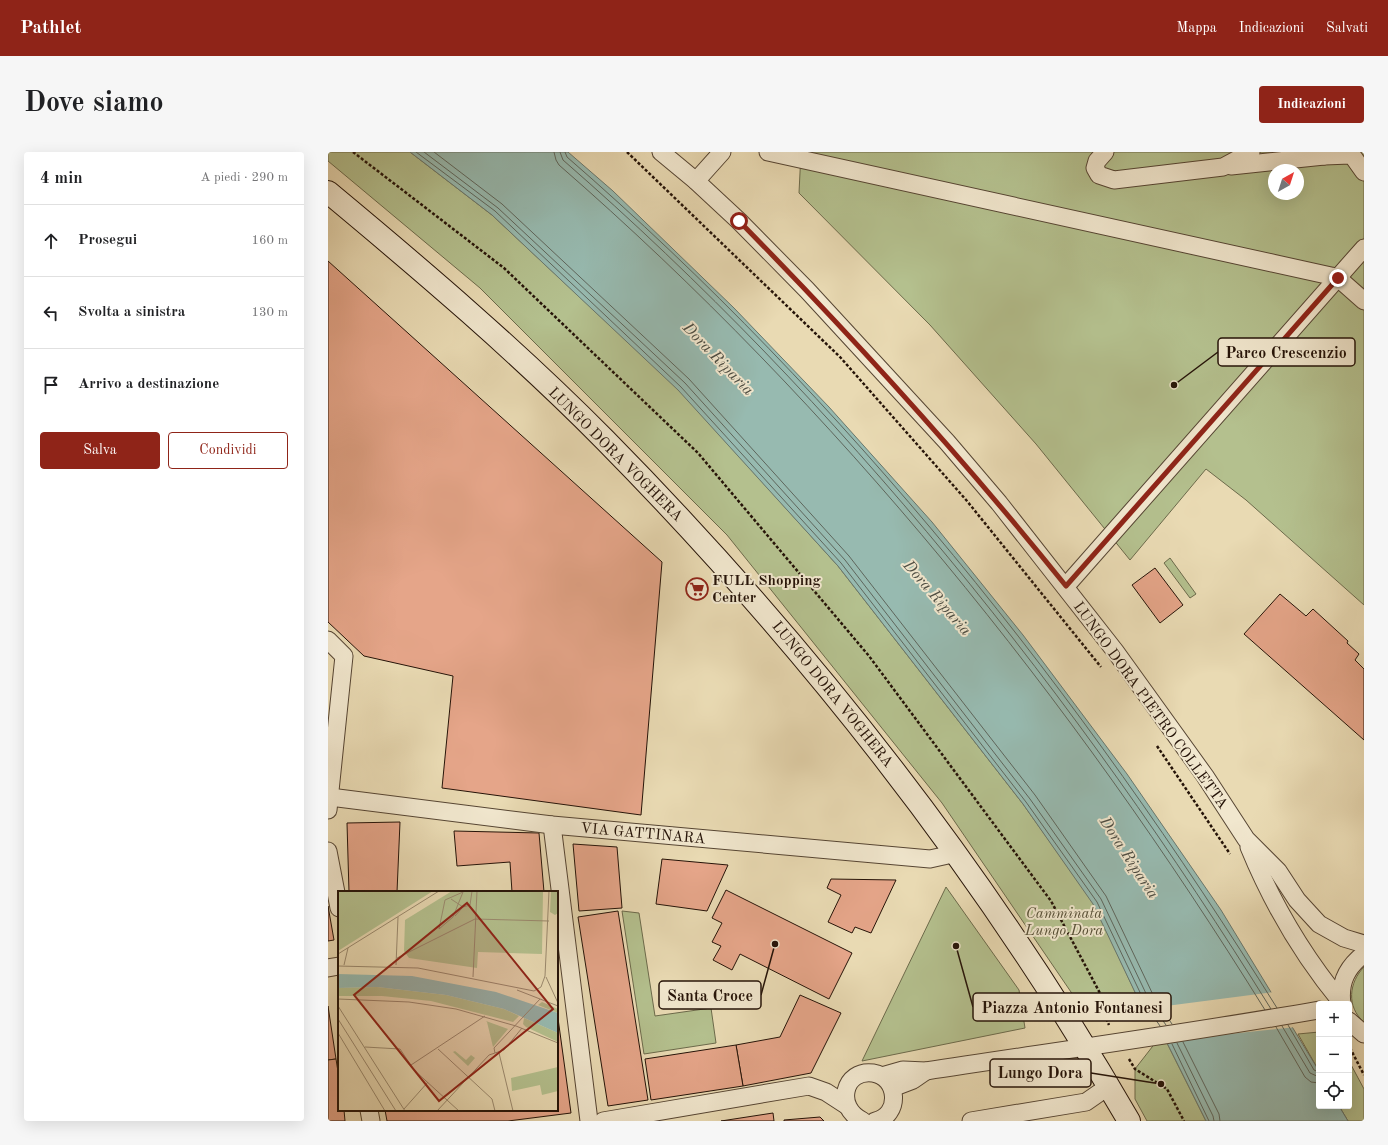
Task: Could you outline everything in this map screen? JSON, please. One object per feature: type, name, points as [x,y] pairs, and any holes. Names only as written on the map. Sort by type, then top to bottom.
[{"type":"street","name":"LUNGO DORA PIETRO COLLETTA","points":[[661,152],[696,181],[739,221],[802,285],[885,373],[1000,503],[1066,586],[1159,711],[1246,839],[1278,871],[1297,900],[1319,924],[1344,938],[1364,944]]},
{"type":"street","points":[[696,181],[722,152]]},
{"type":"street","points":[[768,152],[1338,278],[1364,301]]},
{"type":"street","points":[[1105,152],[1097,161],[1095,168],[1099,175],[1107,179],[1223,167],[1324,154],[1350,155],[1364,172]]},
{"type":"street","points":[[1223,167],[1251,152]]},
{"type":"street","name":"LUNGO DORA VOGHERA","points":[[328,192],[457,302],[603,438],[693,532],[768,615],[891,765],[957,853],[1007,925],[1086,1047],[1129,1121]]},
{"type":"street","points":[[1066,586],[1364,248]]},
{"type":"street","points":[[328,640],[344,656],[329,803]]},
{"type":"street","name":"VIA GATTINARA","points":[[329,803],[552,825],[930,859],[957,853]]},
{"type":"street","points":[[552,825],[589,1121]]},
{"type":"street","name":"LUNGO DORA PIETRO COLLETTA","points":[[1246,839],[1265,886],[1318,974],[1340,1001]]},
{"type":"street","points":[[328,851],[338,903]]},
{"type":"street","name":"LUNGO DORA PIETRO COLLETTA","points":[[1342,1001],[1341,988],[1345,974],[1353,962],[1364,954]]},
{"type":"street","points":[[328,968],[338,966]]},
{"type":"street","points":[[887,1082],[903,1070],[926,1071],[1119,1043],[1163,1034],[1312,1011]]},
{"type":"street","points":[[863,1121],[850,1113],[846,1105],[845,1097],[847,1088],[851,1081],[857,1076],[874,1073],[887,1082],[893,1104],[884,1120]]},
{"type":"street","points":[[603,1121],[809,1086],[826,1092],[846,1105]]},
{"type":"street","points":[[971,1121],[1086,1102],[1109,1086]]},
{"type":"street","points":[[369,1111],[371,1121]]},
{"type":"path","points":[[353,152],[504,268],[698,453],[869,656],[1051,901],[1102,997],[1105,1016],[1119,1043],[1135,1069],[1167,1089],[1184,1121]]},
{"type":"path","points":[[627,152],[840,357],[967,501],[1104,671]]},
{"type":"path","points":[[1154,740],[1232,856]]},
{"type":"path","points":[[1352,1052],[1364,1075]]},
{"type":"green space","name":"Camminata Lungo Dora","points":[[328,152],[410,152],[492,215],[679,390],[838,566],[1023,804],[1094,904],[1143,1009],[1086,1014],[942,803],[727,535],[480,288],[328,161]]},
{"type":"green space","points":[[801,152],[1364,152],[1364,605],[1246,500],[1206,469],[1130,560],[1036,444],[930,325],[799,193]]},
{"type":"green space","points":[[1170,558],[1196,594],[1190,598],[1164,563]]},
{"type":"green space","points":[[946,887],[1019,990],[1025,1028],[862,1061]]},
{"type":"green space","points":[[622,911],[639,913],[655,1016],[711,1008],[716,1043],[644,1054]]},
{"type":"green space","points":[[1364,967],[1364,1022],[1358,1016],[1352,1002],[1353,987],[1359,973]]},
{"type":"green space","points":[[1316,1032],[1316,1066],[1298,1034]]},
{"type":"green space","points":[[1166,1041],[1206,1121],[1147,1121],[1135,1099],[1135,1069],[1156,1042]]},
{"type":"green space","points":[[1352,1067],[1364,1089],[1364,1121],[1348,1121],[1341,1109],[1352,1109]]},
{"type":"water","name":"Dora Riparia","points":[[410,152],[568,152],[613,191],[734,308],[829,407],[932,522],[1023,635],[1127,774],[1221,910],[1316,1066],[1316,1109],[1341,1109],[1348,1121],[1206,1121],[1166,1041],[1143,1009],[1093,904],[1023,804],[838,566],[678,390],[492,215]]},
{"type":"pier","points":[[1274,992],[1296,1027],[1163,1041],[1146,1017],[1143,1009]]},
{"type":"building","points":[[328,261],[662,562],[641,815],[442,788],[453,676],[364,656],[328,622]]},
{"type":"building","points":[[1155,568],[1183,605],[1160,623],[1132,585]]},
{"type":"building","points":[[1280,594],[1306,616],[1313,609],[1348,641],[1347,643],[1359,654],[1355,660],[1364,669],[1364,740],[1244,634]]},
{"type":"building","points":[[400,822],[397,891],[349,891],[347,823]]},
{"type":"building","points":[[454,831],[539,833],[544,891],[512,891],[510,862],[457,866]]},
{"type":"building","points":[[573,844],[617,847],[622,908],[579,911]]},
{"type":"building","points":[[662,859],[728,865],[707,911],[656,904]]},
{"type":"building","points":[[831,879],[896,880],[871,933],[855,927],[852,933],[828,922],[841,895],[827,888]]},
{"type":"building","points":[[726,890],[852,953],[829,999],[740,954],[732,970],[713,960],[721,946],[712,942],[722,923],[712,918]]},
{"type":"building","points":[[328,906],[334,940],[328,941]]},
{"type":"building","points":[[618,911],[648,1100],[608,1106],[578,917]]},
{"type":"building","points":[[800,995],[841,1013],[811,1073],[743,1086],[736,1045],[780,1037]]},
{"type":"building","points":[[328,1006],[336,1059],[328,1060]]},
{"type":"building","points":[[558,1018],[571,1113],[508,1121],[387,1121],[385,1111],[558,1111]]},
{"type":"building","points":[[736,1045],[743,1086],[651,1100],[645,1059]]},
{"type":"building","points":[[336,1059],[338,1072],[338,1111],[344,1111],[345,1121],[328,1121],[328,1060]]},
{"type":"building","points":[[773,1113],[774,1121],[721,1121]]},
{"type":"building","points":[[820,1117],[824,1121],[784,1121],[784,1120]]},
{"type":"place","name":"Parco Crescenzio","points":[[1174,385]]},
{"type":"place","name":"FULL Shopping Center","points":[[697,589]]},
{"type":"place","name":"Santa Croce","points":[[775,944]]},
{"type":"place","name":"Piazza Antonio Fontanesi","points":[[956,946]]},
{"type":"place","name":"Lungo Dora","points":[[1161,1084]]},
{"type":"route","points":[[739,221],[807,290],[947,442],[1000,503],[1066,586],[1338,278]]}]
